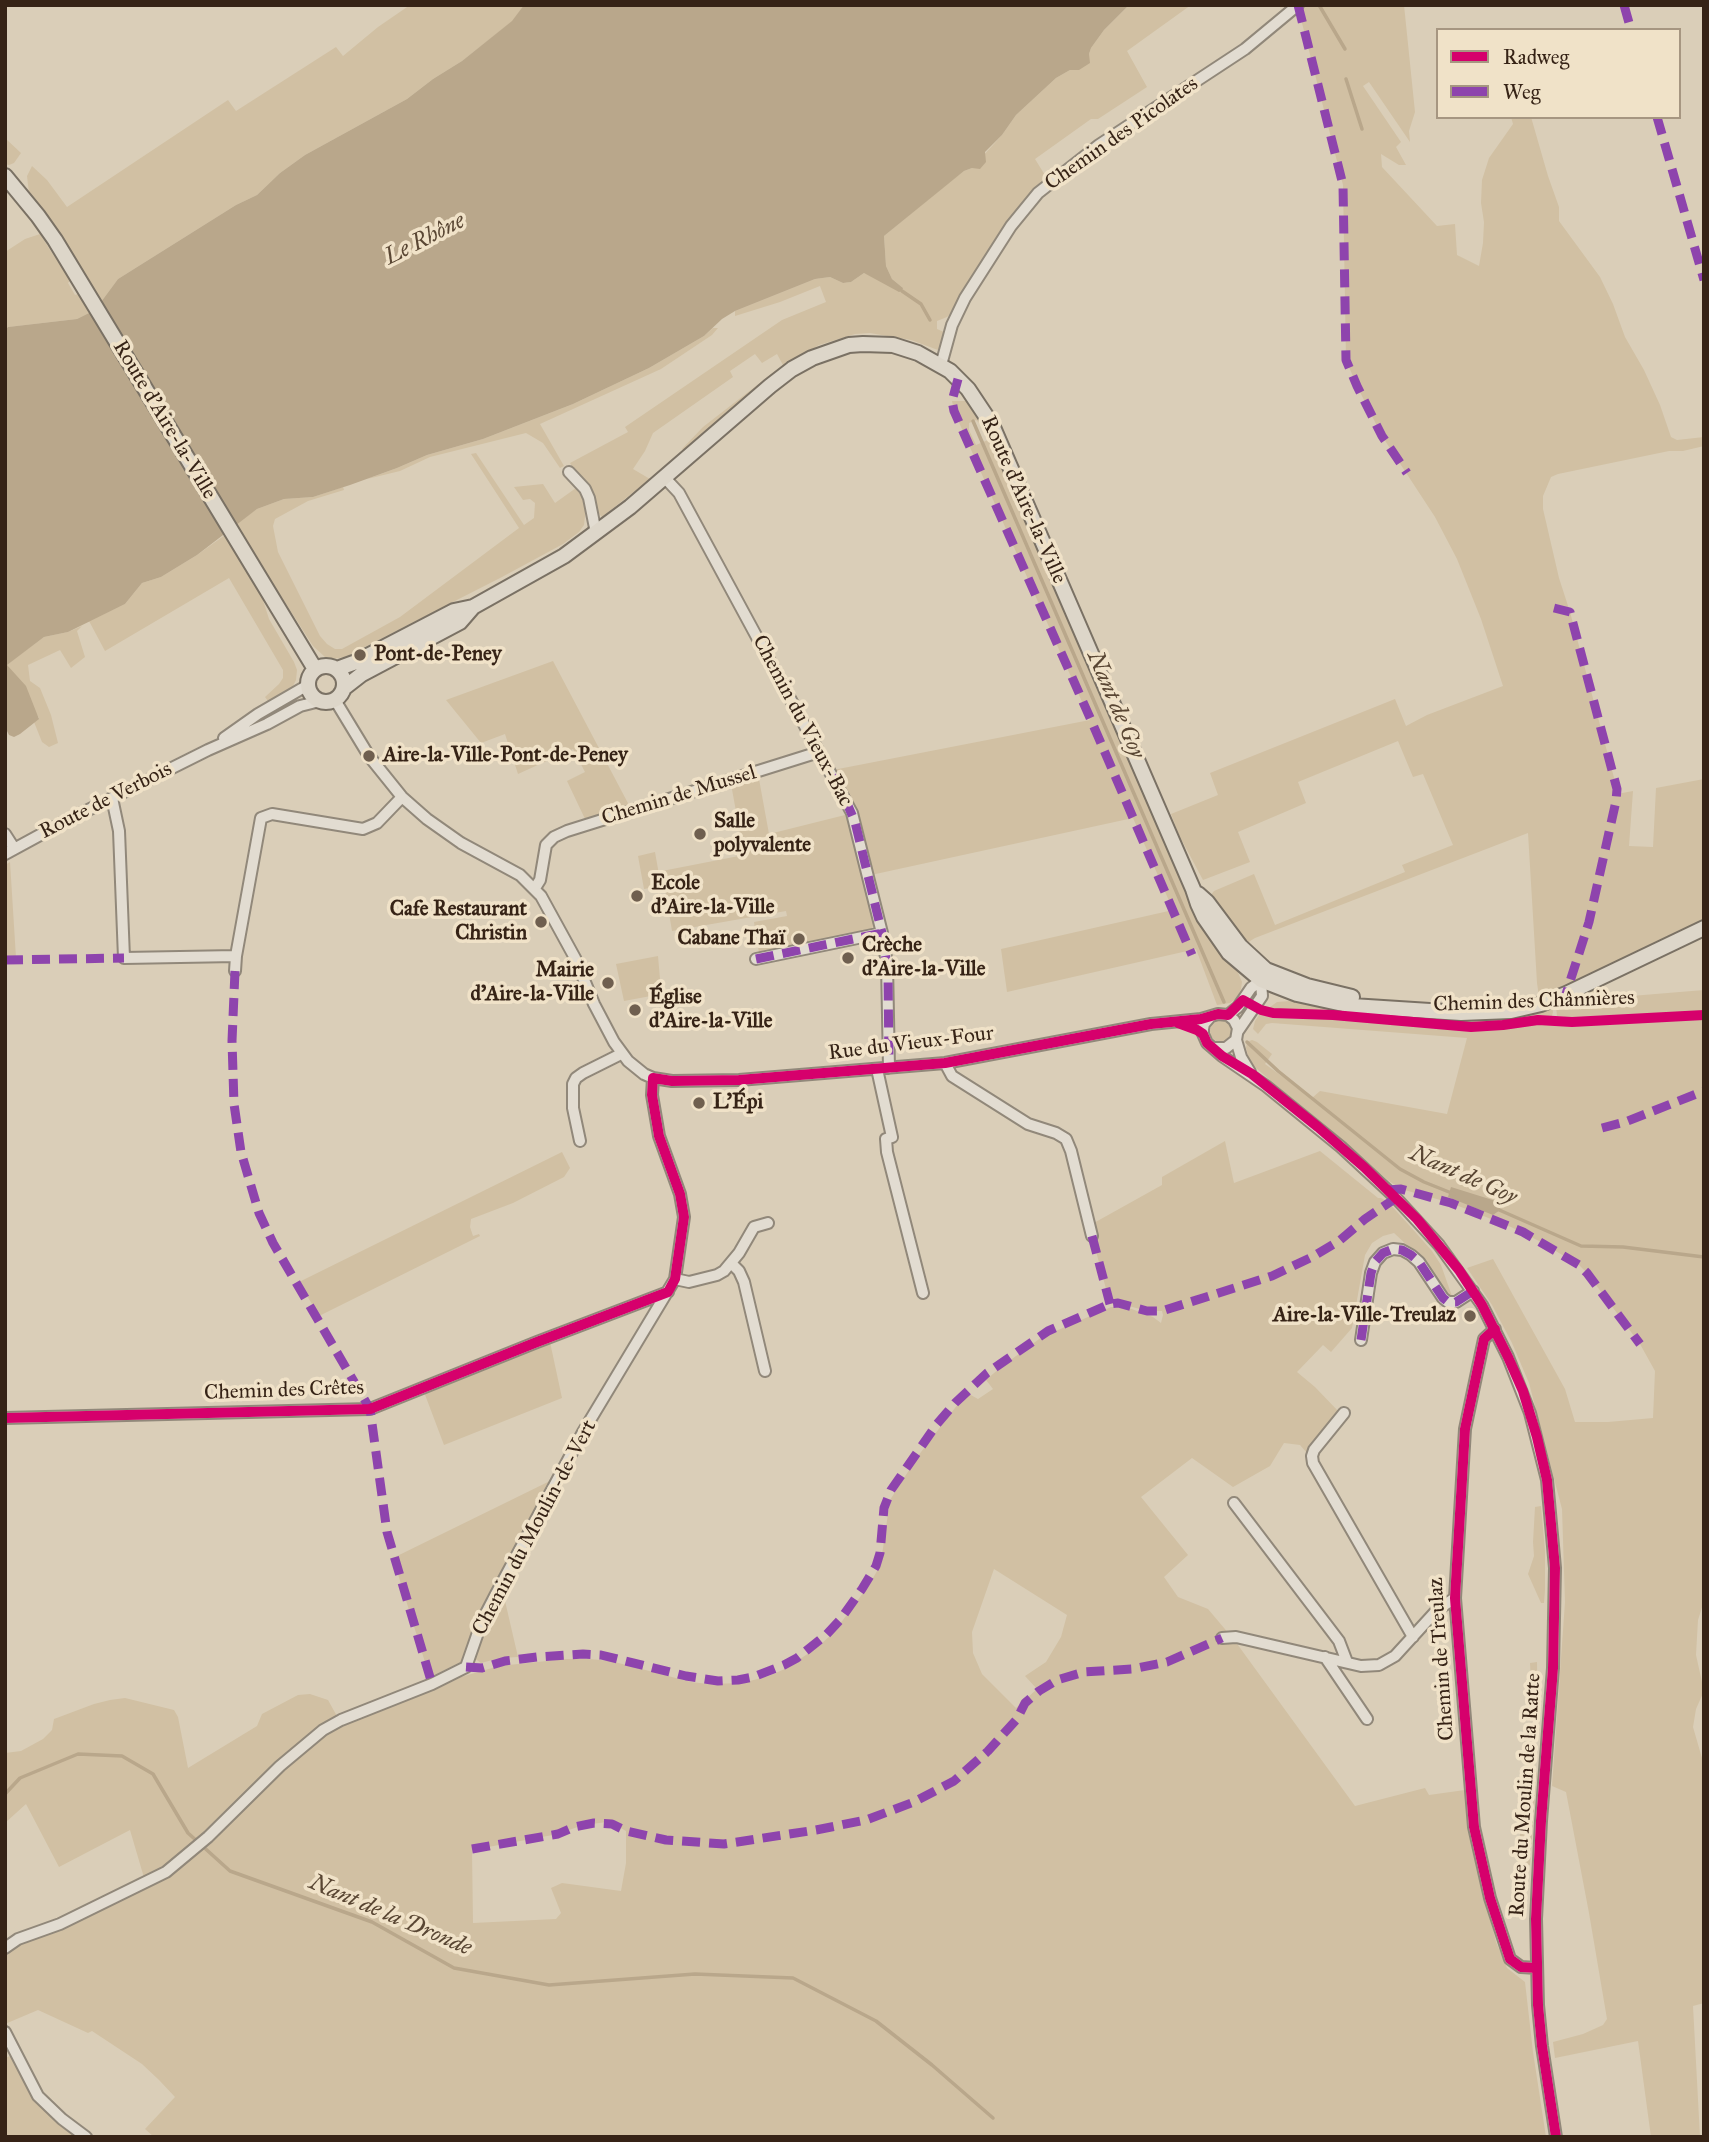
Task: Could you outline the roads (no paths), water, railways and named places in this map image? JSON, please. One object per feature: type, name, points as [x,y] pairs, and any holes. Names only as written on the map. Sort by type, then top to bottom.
[{"type":"main road","name":"Route d'Aire-la-Ville","points":[[5,176],[38,216],[84,289],[315,669]]},
{"type":"main road","name":"Route d'Aire-la-Ville","points":[[337,669],[356,662],[454,611],[473,607],[564,556],[665,478],[792,369],[833,350],[863,344],[893,345],[918,353],[941,365],[968,389],[992,425],[1204,917],[1219,940],[1241,965],[1263,975],[1398,1008],[1477,1014],[1511,1011],[1566,995],[1704,928]]},
{"type":"main road","name":"Route d'Aire-la-Ville","points":[[340,694],[362,674],[460,622],[473,607]]},
{"type":"main road","points":[[324,666],[337,669],[342,675],[340,694],[325,702],[313,697],[308,685],[315,669],[324,666]]},
{"type":"street","name":"Chemin des Picolates","points":[[941,365],[957,313],[1011,226],[1038,193],[1090,152],[1245,49],[1297,5]]},
{"type":"street","points":[[569,472],[589,498],[596,533]]},
{"type":"street","name":"Chemin du Vieux-Bac","points":[[665,478],[679,493],[855,822],[882,933],[888,972],[883,1069],[892,1137],[886,1139],[887,1152],[923,1293]]},
{"type":"street","name":"Route de Verbois","points":[[208,750],[258,714],[308,685]]},
{"type":"street","name":"Rue du Vieux-Four","points":[[340,694],[363,746],[402,797],[453,837],[475,852],[514,871],[534,888],[555,919],[594,1004],[621,1054],[637,1070],[653,1078],[672,1082],[739,1080],[945,1063],[1079,1036],[1211,1017]]},
{"type":"street","name":"Route de Verbois","points":[[9,851],[208,750],[300,706],[320,701]]},
{"type":"street","name":"Chemin de Mussel","points":[[534,888],[540,880],[544,849],[554,837],[819,752]]},
{"type":"street","points":[[235,971],[261,818],[272,814],[363,830],[377,824],[402,797]]},
{"type":"street","points":[[112,799],[119,831],[124,958],[236,956]]},
{"type":"street","points":[[5,834],[9,851]]},
{"type":"street","points":[[756,959],[882,933]]},
{"type":"street","points":[[1228,1015],[1238,1007],[1263,975]]},
{"type":"street","points":[[1252,1074],[1241,1057],[1237,1036],[1236,1024],[1228,1015],[1218,1014],[1204,1024],[1203,1034],[1207,1043],[1213,1048],[1226,1048],[1237,1036],[1262,996],[1263,975]]},
{"type":"street","name":"Rue du Vieux-Four","points":[[1172,1022],[1189,1026],[1203,1034]]},
{"type":"street","name":"Route du Moulin de la Ratte","points":[[1213,1048],[1252,1074],[1341,1147],[1396,1198],[1439,1245],[1495,1329],[1522,1391],[1542,1455],[1553,1530],[1556,1596],[1537,1874],[1537,1968],[1542,2046],[1556,2137]]},
{"type":"street","points":[[580,1141],[573,1108],[573,1084],[583,1073],[621,1054]]},
{"type":"street","points":[[945,1063],[952,1076],[1028,1124],[1066,1139],[1092,1236]]},
{"type":"street","name":"Chemin du Moulin-de-Vert","points":[[5,1948],[18,1939],[60,1924],[166,1872],[208,1837],[279,1766],[323,1730],[467,1667],[482,1621],[496,1594],[583,1432],[675,1279],[683,1229],[683,1211],[680,1194],[659,1136],[652,1095],[653,1078]]},
{"type":"street","points":[[675,1279],[689,1282],[724,1271],[754,1227],[768,1223]]},
{"type":"street","points":[[1361,1340],[1371,1273],[1375,1262],[1383,1253],[1393,1249],[1410,1255],[1419,1262],[1448,1302],[1456,1302],[1470,1293]]},
{"type":"street","points":[[731,1263],[744,1282],[765,1371]]},
{"type":"street","name":"Chemin des Crêtes","points":[[5,1418],[370,1409],[668,1292]]},
{"type":"street","name":"Chemin de Treulaz","points":[[1495,1329],[1484,1339],[1465,1429],[1455,1598],[1474,1826],[1490,1898],[1510,1959],[1521,1967],[1537,1968]]},
{"type":"street","points":[[1344,1413],[1314,1450],[1311,1459],[1331,1499],[1413,1637]]},
{"type":"street","points":[[1234,1503],[1339,1642],[1347,1662]]},
{"type":"street","points":[[1222,1639],[1236,1637],[1371,1666],[1385,1663],[1395,1656],[1437,1610],[1455,1598]]},
{"type":"street","points":[[1325,1657],[1367,1719]]},
{"type":"street","points":[[5,2032],[38,2096],[86,2137]]},
{"type":"water","name":"Le Rhône","points":[[524,5],[1129,5],[1104,30],[1091,48],[1090,63],[1056,78],[1016,115],[1002,135],[985,152],[986,162],[980,169],[964,171],[884,236],[886,266],[892,279],[903,288],[902,291],[899,292],[864,273],[851,282],[843,283],[830,277],[815,279],[735,311],[704,336],[649,368],[573,404],[483,439],[427,455],[350,485],[313,497],[284,499],[257,509],[197,555],[161,577],[142,583],[125,604],[68,632],[44,637],[7,665],[26,686],[39,719],[20,734],[14,737],[9,735],[5,727],[5,330],[8,327],[77,319],[89,313],[118,279],[236,205],[257,195],[280,173],[305,155],[407,99],[462,61],[512,21]]},
{"type":"water","points":[[1451,1187],[1499,1202],[1500,1210],[1493,1215],[1448,1197]]},
{"type":"waterway","points":[[1319,5],[1345,49]]},
{"type":"waterway","points":[[1346,79],[1362,129]]},
{"type":"waterway","points":[[902,291],[921,304],[930,320]]},
{"type":"waterway","name":"Nant de Goy","points":[[973,421],[1224,1002]]},
{"type":"waterway","name":"Nant de Goy","points":[[1247,1042],[1278,1071],[1400,1169],[1454,1194]]},
{"type":"waterway","name":"Nant de Goy","points":[[1497,1209],[1581,1246],[1623,1247],[1704,1257]]},
{"type":"waterway","name":"Nant de la Dronde","points":[[5,1794],[20,1778],[78,1754],[122,1756],[153,1774],[188,1833],[230,1871],[372,1922],[454,1968],[549,1985],[695,1974],[793,1978],[876,2021],[993,2118]]},
{"type":"place","name":"Pont-de-Peney","points":[[360,655]]},
{"type":"place","name":"Aire-la-Ville-Pont-de-Peney","points":[[369,756]]},
{"type":"place","name":"Salle polyvalente","points":[[700,834]]},
{"type":"place","name":"Ecole d'Aire-la-Ville","points":[[637,896]]},
{"type":"place","name":"Cafe Restaurant Christin","points":[[541,922]]},
{"type":"place","name":"Cabane Thaï","points":[[799,939]]},
{"type":"place","name":"Crèche d'Aire-la-Ville","points":[[848,958]]},
{"type":"place","name":"Mairie d'Aire-la-Ville","points":[[608,983]]},
{"type":"place","name":"Église d'Aire-la-Ville","points":[[635,1010]]},
{"type":"place","name":"L'Épi","points":[[699,1103]]},
{"type":"place","name":"Aire-la-Ville-Treulaz","points":[[1470,1316]]}]
